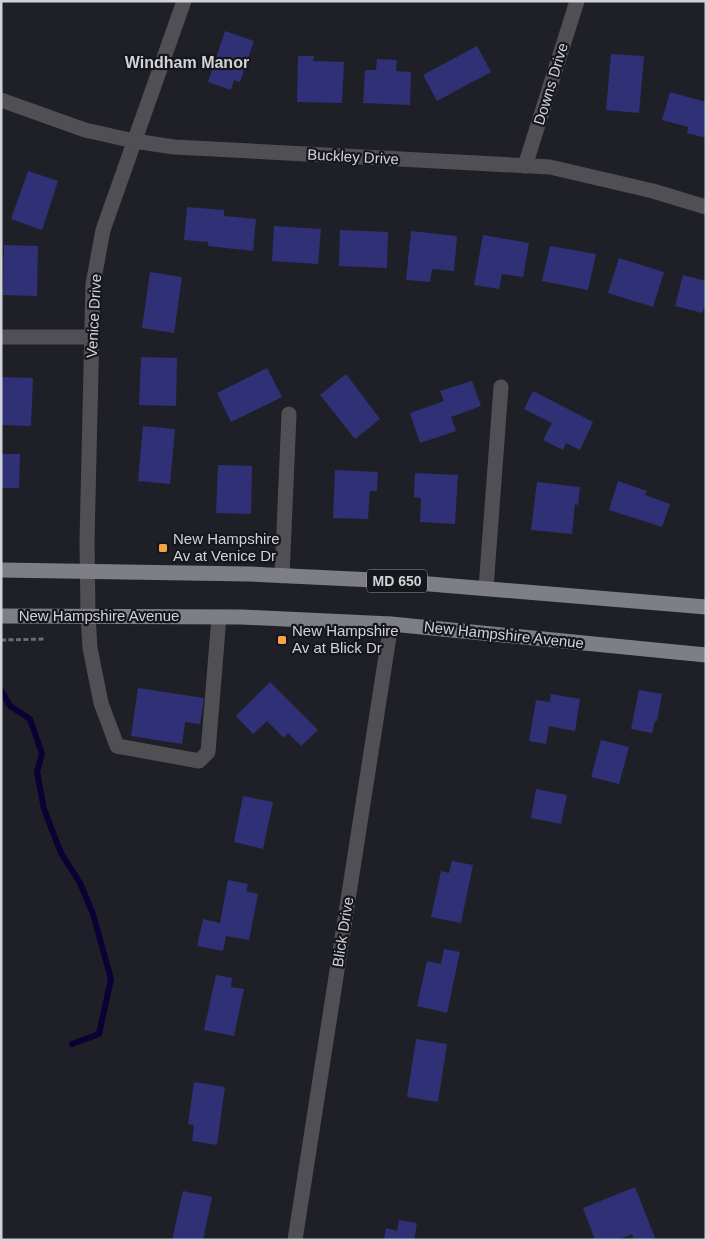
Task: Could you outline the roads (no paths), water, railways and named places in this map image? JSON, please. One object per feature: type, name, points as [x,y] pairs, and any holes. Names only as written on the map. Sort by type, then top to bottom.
[{"type":"main road","name":"MD 650","points":[[1,570],[249,574],[394,580],[706,607]]},
{"type":"main road","name":"New Hampshire Avenue","points":[[1,616],[220,617],[391,624],[706,655]]},
{"type":"street","name":"Venice Drive","points":[[184,1],[103,230],[93,284],[87,541],[88,615],[90,648],[101,703],[117,746],[199,761],[208,752],[220,617]]},
{"type":"street","name":"Downs Drive","points":[[525,166],[577,1]]},
{"type":"street","name":"Buckley Drive","points":[[1,100],[85,130],[134,141],[174,147],[550,168],[653,191],[706,207]]},
{"type":"street","points":[[1,337],[92,337]]},
{"type":"street","points":[[486,588],[501,387]]},
{"type":"street","points":[[282,576],[289,414]]},
{"type":"street","name":"Blick Drive","points":[[295,1240],[391,624]]},
{"type":"waterway","points":[[1,690],[10,706],[30,719],[42,754],[37,772],[44,809],[61,853],[80,883],[93,914],[111,979],[99,1034],[72,1044]]},
{"type":"place","name":"New Hampshire Av at Venice Dr","points":[[163,548]]},
{"type":"place","name":"New Hampshire Av at Blick Dr","points":[[282,640]]},
{"type":"district","name":"Windham Manor","points":[[187,62]]}]
